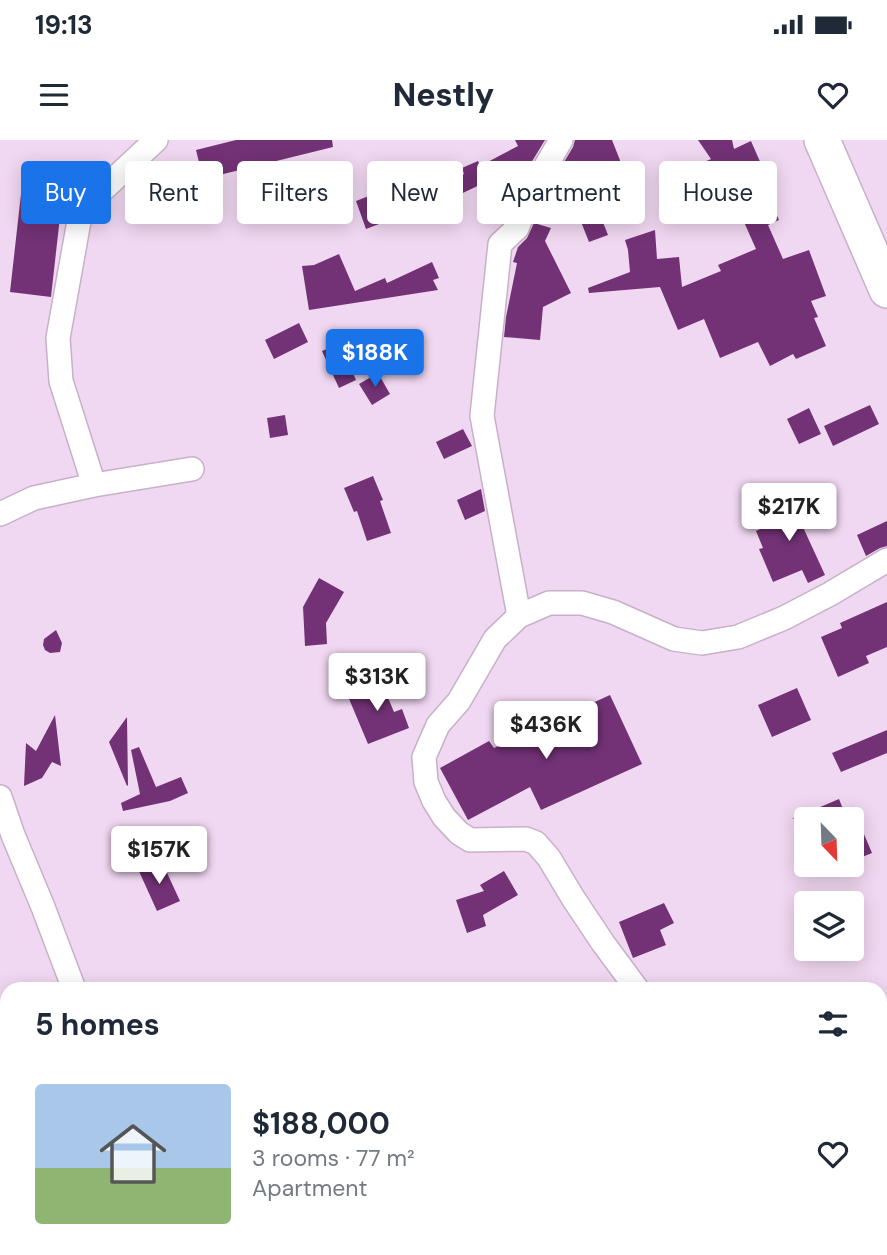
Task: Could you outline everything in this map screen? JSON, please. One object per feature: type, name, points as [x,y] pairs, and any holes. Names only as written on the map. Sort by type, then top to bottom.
[{"type":"main road","points":[[822,140],[887,290]]},
{"type":"street","points":[[94,485],[61,381],[58,338],[67,287],[81,210],[156,140]]},
{"type":"street","points":[[519,616],[482,416],[500,244],[517,228],[536,183],[561,140]]},
{"type":"street","points":[[0,514],[34,498],[192,469]]},
{"type":"street","points":[[632,982],[603,943],[549,858],[536,843],[526,839],[470,840],[458,834],[444,817],[426,782],[424,757],[438,725],[459,701],[495,639],[519,616],[549,603],[582,603],[613,612],[674,639],[702,643],[738,637],[783,618],[887,560]]},
{"type":"street","points":[[0,797],[71,982]]},
{"type":"building","points":[[236,140],[332,140],[333,147],[276,161],[237,161],[237,171],[223,174],[223,161],[199,161],[196,150]]},
{"type":"building","points":[[515,140],[545,140],[532,161],[490,161],[518,146]]},
{"type":"building","points":[[575,140],[612,140],[620,161],[565,161]]},
{"type":"building","points":[[698,140],[732,140],[734,149],[751,141],[760,161],[706,161],[711,159]]},
{"type":"building","points":[[477,161],[477,186],[463,193],[464,174],[463,168]]},
{"type":"building","points":[[21,194],[21,224],[59,224],[51,297],[10,292]]},
{"type":"building","points":[[367,197],[367,224],[379,224],[366,229],[356,201]]},
{"type":"building","points":[[534,224],[551,228],[545,241],[571,293],[543,307],[540,340],[504,337],[517,263],[513,262],[518,247],[527,238]]},
{"type":"building","points":[[582,224],[604,224],[608,235],[589,242]]},
{"type":"building","points":[[745,224],[770,224],[768,225],[783,259],[809,250],[826,296],[811,301],[818,317],[814,318],[826,346],[796,359],[793,354],[770,366],[758,342],[720,358],[704,319],[678,330],[660,287],[589,293],[588,288],[630,272],[625,240],[655,230],[657,259],[679,257],[682,287],[721,271],[718,265],[756,249]]},
{"type":"building","points":[[339,254],[355,291],[385,278],[387,283],[432,262],[439,278],[433,280],[438,290],[309,310],[302,266],[314,265]]},
{"type":"building","points":[[299,323],[308,342],[274,359],[265,340]]},
{"type":"building","points":[[340,344],[356,380],[339,388],[322,351]]},
{"type":"building","points":[[378,373],[390,394],[372,405],[359,384]]},
{"type":"building","points":[[870,405],[879,424],[833,446],[824,426]]},
{"type":"building","points":[[809,408],[821,434],[799,444],[787,419]]},
{"type":"building","points":[[285,415],[288,435],[270,438],[267,418]]},
{"type":"building","points":[[463,429],[472,446],[444,459],[436,442]]},
{"type":"building","points":[[373,476],[383,500],[380,501],[391,533],[367,541],[357,511],[354,512],[344,488]]},
{"type":"building","points":[[481,489],[485,511],[465,520],[457,500]]},
{"type":"building","points":[[803,496],[813,520],[802,525],[825,575],[808,583],[802,570],[773,582],[759,549],[763,548],[756,531],[775,522],[769,510]]},
{"type":"building","points":[[887,521],[887,546],[866,556],[857,535]]},
{"type":"building","points":[[319,578],[344,592],[326,623],[327,644],[305,646],[303,607]]},
{"type":"building","points":[[887,602],[887,647],[866,656],[869,663],[838,677],[821,637],[842,628],[840,623]]},
{"type":"building","points":[[56,630],[62,643],[60,652],[50,653],[45,650],[44,639]]},
{"type":"building","points":[[381,681],[394,712],[402,709],[409,728],[368,744],[347,694]]},
{"type":"building","points":[[797,688],[811,720],[772,737],[758,705]]},
{"type":"building","points":[[610,695],[642,764],[541,810],[530,787],[468,820],[440,768],[489,741],[494,748]]},
{"type":"building","points":[[55,715],[61,766],[52,762],[42,778],[24,786],[26,743],[36,751]]},
{"type":"building","points":[[127,717],[128,785],[127,786],[109,742]]},
{"type":"building","points":[[887,730],[887,753],[841,772],[832,753]]},
{"type":"building","points":[[139,747],[156,787],[181,777],[188,793],[170,801],[123,811],[121,803],[140,794],[131,750]]},
{"type":"building","points":[[839,799],[842,807],[820,807]]},
{"type":"building","points":[[864,834],[872,853],[864,856]]},
{"type":"building","points":[[162,862],[180,901],[157,911],[138,869]]},
{"type":"building","points":[[504,871],[518,895],[483,915],[486,926],[467,933],[456,900],[484,891],[480,885]]},
{"type":"building","points":[[664,903],[674,923],[660,930],[666,945],[633,958],[619,922]]}]
